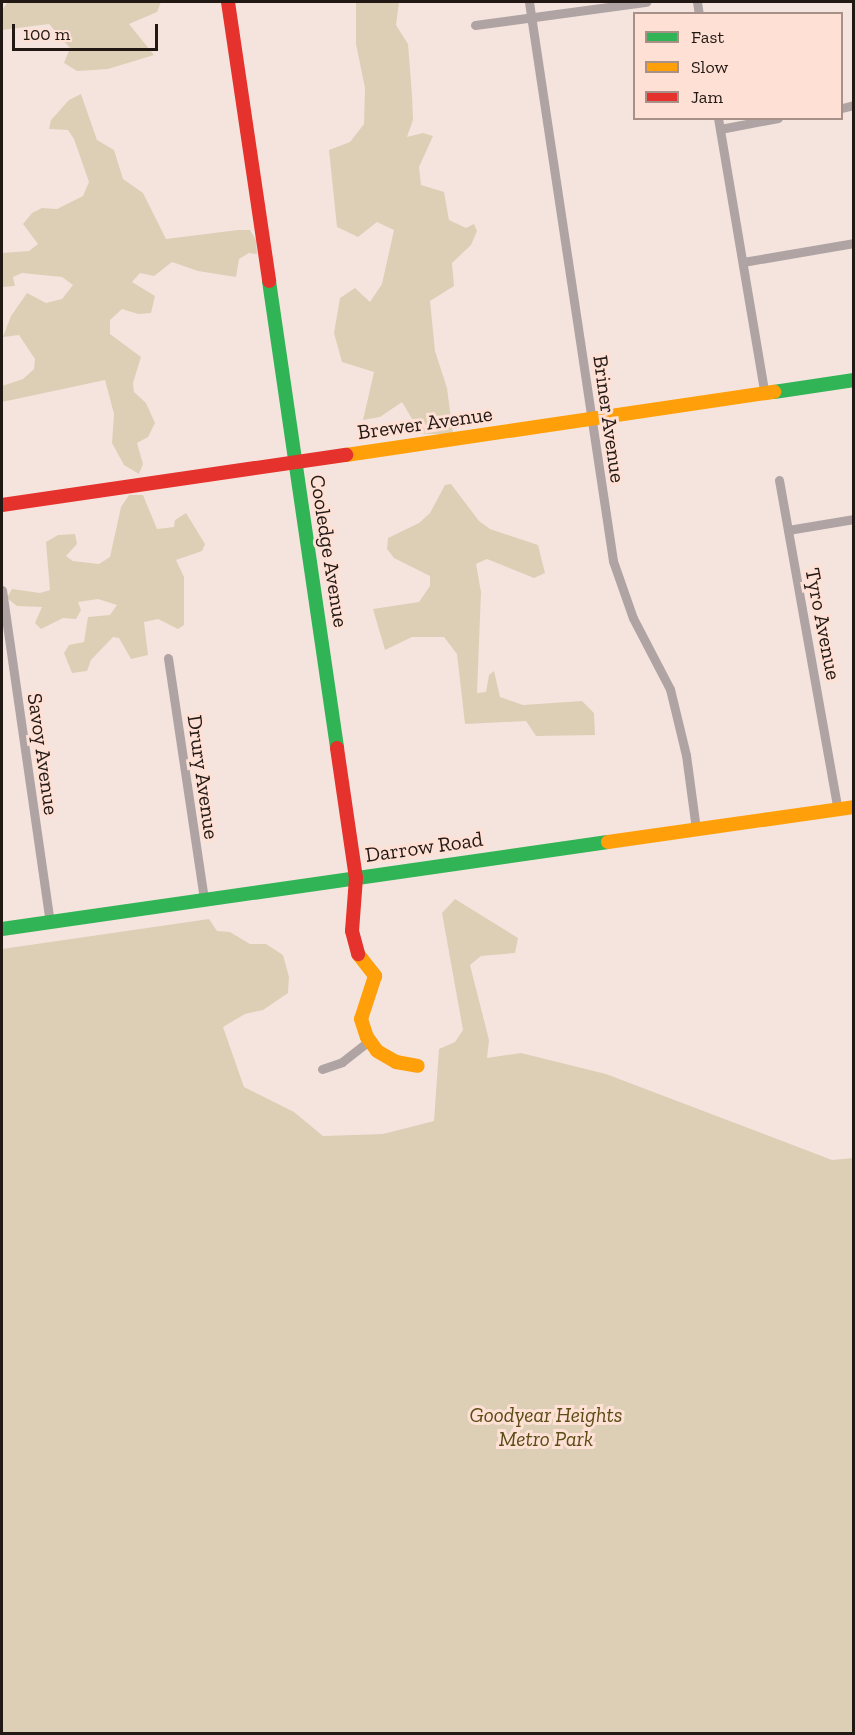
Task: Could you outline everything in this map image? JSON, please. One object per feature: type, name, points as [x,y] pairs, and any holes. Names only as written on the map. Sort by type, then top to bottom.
[{"type":"street","name":"Cooledge Avenue","points":[[228,2],[356,878],[352,924],[355,946],[375,976],[362,1011],[369,1041]]},
{"type":"street","name":"Briner Avenue","points":[[530,2],[591,421],[617,575],[673,698],[696,829]]},
{"type":"street","points":[[475,25],[646,2]]},
{"type":"street","points":[[758,120],[719,124],[765,395]]},
{"type":"street","points":[[743,262],[854,243]]},
{"type":"street","name":"Brewer Avenue","points":[[2,505],[591,421],[854,380]]},
{"type":"street","name":"Tyro Avenue","points":[[779,480],[838,810]]},
{"type":"street","points":[[788,530],[854,519]]},
{"type":"street","name":"Savoy Avenue","points":[[2,590],[50,922]]},
{"type":"street","name":"Drury Avenue","points":[[168,658],[204,900]]},
{"type":"street","name":"Darrow Road","points":[[2,929],[854,807]]},
{"type":"street","points":[[322,1069],[342,1062],[369,1041],[385,1058],[418,1066]]},
{"type":"green space","points":[[8,2],[161,2],[157,12],[129,24],[154,55],[108,69],[77,71],[64,63],[70,48],[49,24],[2,30],[2,10]]},
{"type":"green space","points":[[356,2],[399,2],[396,25],[408,44],[412,95],[413,120],[407,137],[423,133],[433,136],[419,167],[421,185],[444,192],[449,220],[466,228],[474,224],[477,231],[471,245],[452,263],[454,286],[430,301],[435,351],[447,388],[453,434],[421,434],[402,402],[380,417],[363,420],[374,372],[342,362],[334,333],[340,298],[355,288],[370,302],[382,284],[394,230],[377,222],[358,237],[337,227],[329,150],[350,142],[364,124],[365,88],[356,44]]},
{"type":"green space","points":[[81,94],[97,140],[114,150],[123,179],[143,193],[166,239],[250,230],[256,240],[257,254],[249,253],[239,259],[236,277],[198,271],[172,262],[154,276],[140,273],[132,282],[155,296],[151,313],[138,314],[122,309],[110,320],[110,334],[141,357],[133,383],[134,392],[146,403],[155,423],[148,437],[137,443],[143,464],[139,474],[124,465],[112,443],[114,414],[105,380],[2,402],[2,386],[23,379],[34,369],[35,359],[19,335],[3,337],[11,316],[27,293],[46,303],[62,299],[73,285],[62,277],[22,273],[13,277],[15,286],[2,287],[2,253],[29,251],[38,244],[23,224],[32,213],[42,208],[57,209],[83,196],[89,182],[74,139],[68,130],[49,129],[51,120],[69,100]]},
{"type":"green space","points":[[451,484],[479,521],[490,529],[538,545],[545,573],[534,578],[487,559],[476,564],[481,592],[477,693],[486,692],[489,675],[494,671],[500,697],[523,705],[582,701],[594,713],[595,735],[536,736],[526,721],[465,724],[457,654],[444,637],[412,637],[385,650],[373,609],[419,602],[430,586],[430,576],[394,558],[387,549],[388,538],[419,523],[430,513],[445,485]]},
{"type":"green space","points":[[129,495],[143,495],[157,529],[174,527],[175,520],[186,513],[205,544],[202,551],[176,560],[184,577],[184,625],[178,629],[158,619],[144,622],[148,655],[131,659],[119,638],[113,637],[91,660],[87,671],[72,673],[64,653],[69,645],[84,642],[88,617],[110,615],[117,605],[98,599],[78,602],[81,610],[76,619],[63,618],[41,629],[35,623],[42,607],[17,606],[7,598],[12,589],[40,593],[50,590],[46,542],[58,535],[75,534],[77,544],[66,556],[73,561],[99,564],[110,557],[121,507]]},
{"type":"green space","name":"Goodyear Heights Metro Park","points":[[455,899],[518,938],[515,953],[481,956],[470,965],[489,1040],[487,1058],[521,1053],[606,1074],[832,1160],[853,1158],[853,1733],[2,1733],[2,949],[209,919],[217,931],[230,932],[250,944],[266,944],[283,955],[289,977],[288,993],[263,1010],[245,1014],[223,1027],[244,1087],[294,1112],[323,1136],[383,1134],[434,1121],[439,1049],[455,1042],[463,1030],[442,913]]},
{"type":"traffic: fast","points":[[269,281],[337,748]]},
{"type":"traffic: fast","points":[[774,392],[854,380]]},
{"type":"traffic: fast","points":[[2,929],[608,842]]},
{"type":"traffic: slow","points":[[346,455],[774,392]]},
{"type":"traffic: slow","points":[[608,842],[854,807]]},
{"type":"traffic: slow","points":[[358,954],[375,976],[361,1019],[367,1037],[377,1051],[396,1062],[418,1066]]},
{"type":"traffic: jam","points":[[228,2],[269,281]]},
{"type":"traffic: jam","points":[[2,505],[346,455]]},
{"type":"traffic: jam","points":[[337,748],[356,878],[352,931],[358,954]]}]
